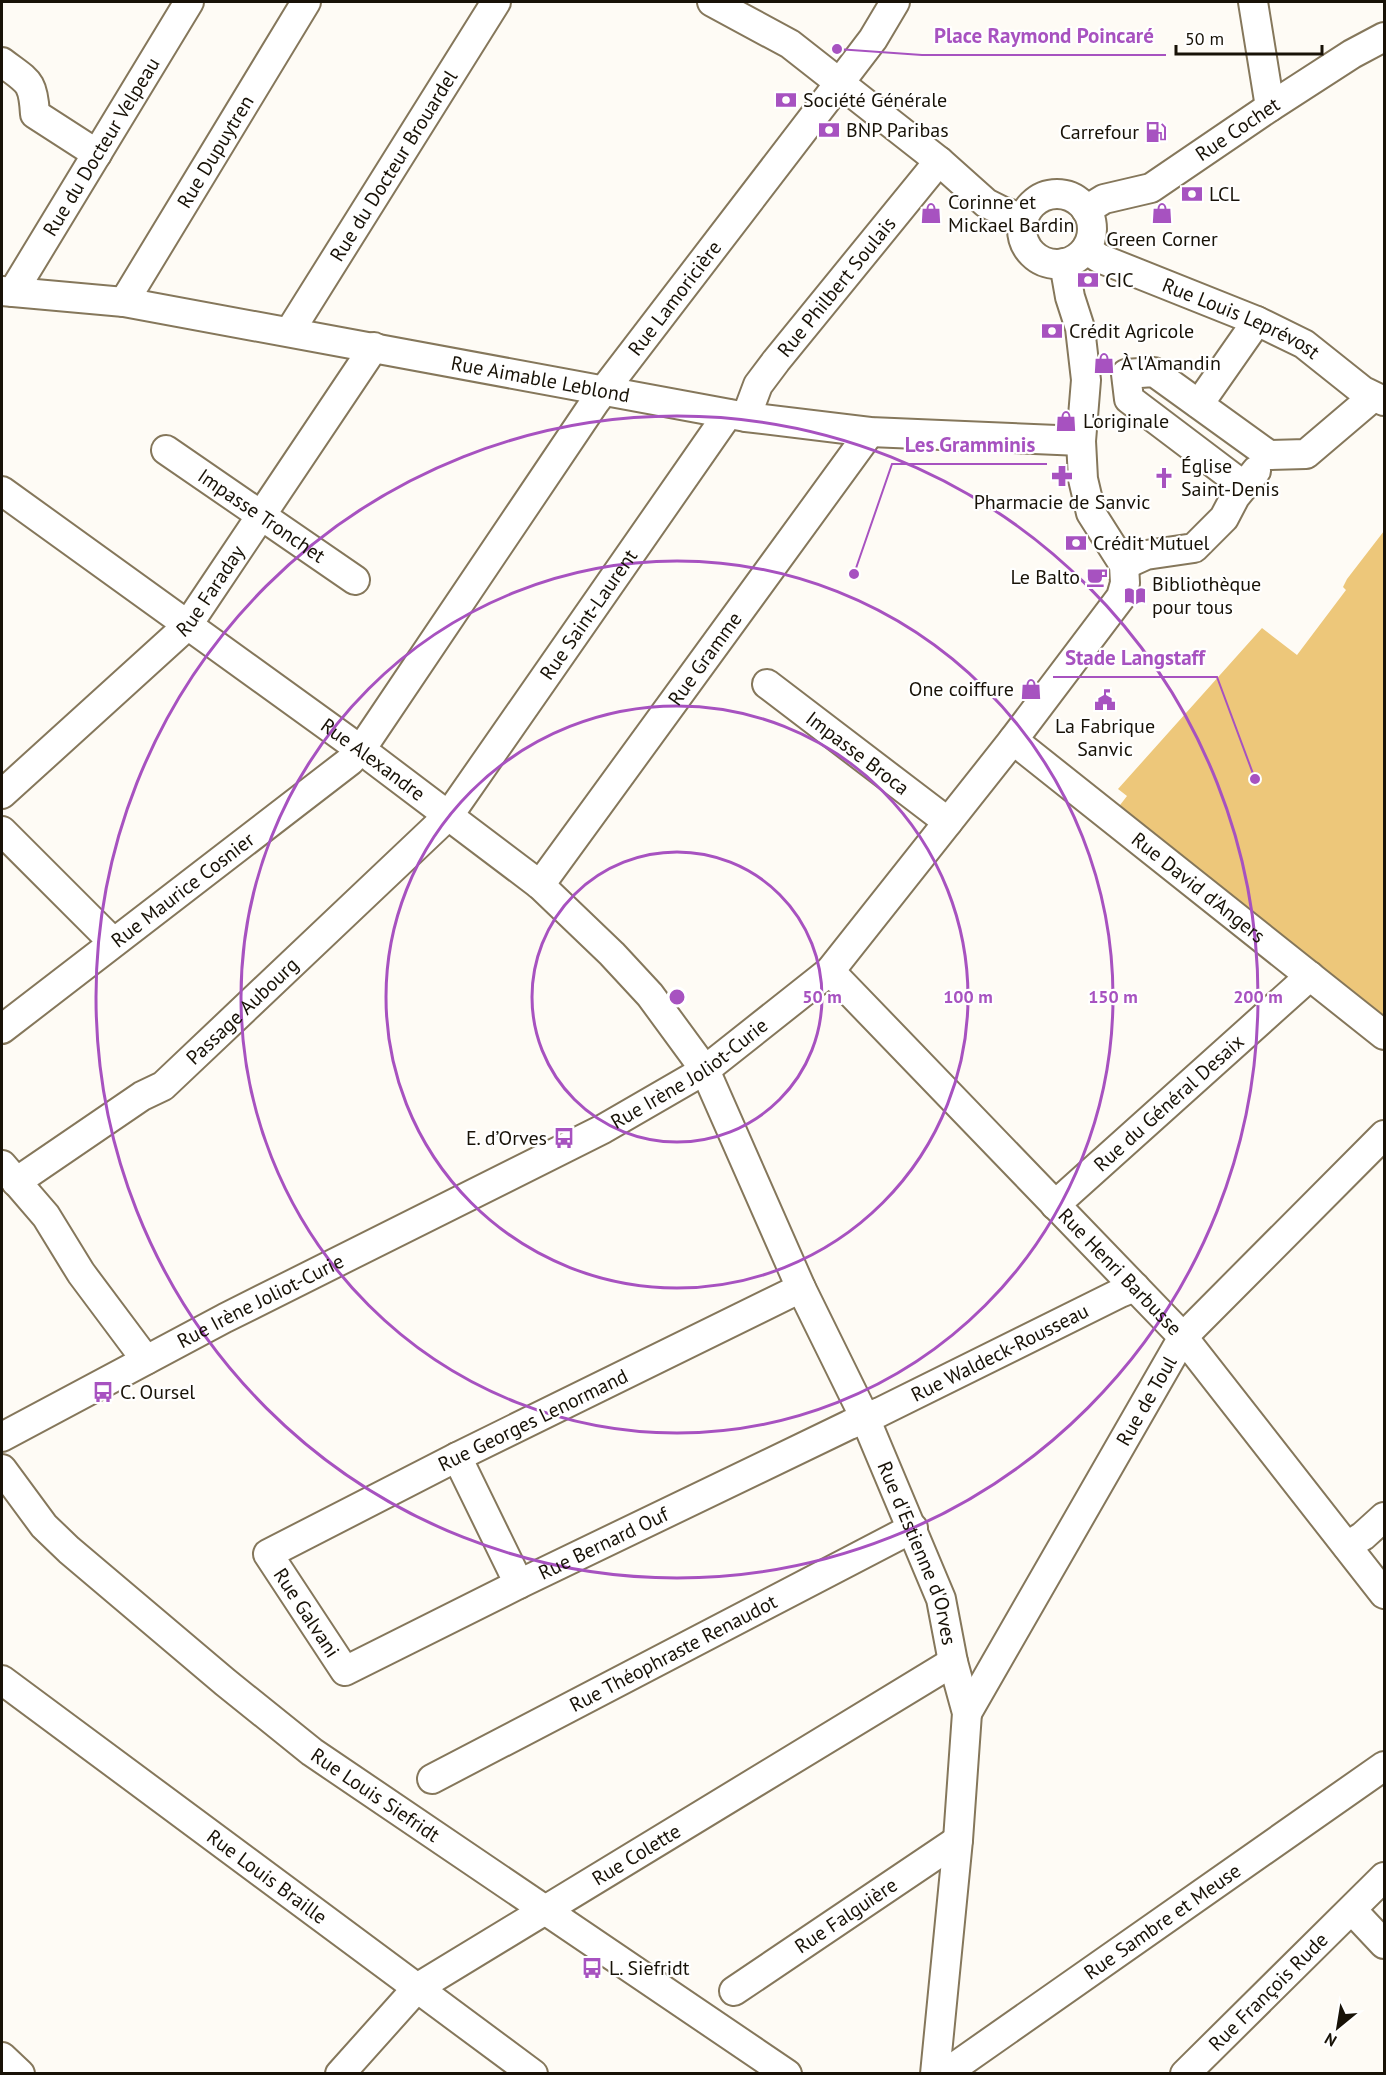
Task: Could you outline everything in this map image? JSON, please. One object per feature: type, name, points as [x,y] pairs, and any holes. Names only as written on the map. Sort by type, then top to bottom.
[{"type":"street","name":"Rue du Docteur Velpeau","points":[[7,291],[97,154],[189,2]]},
{"type":"street","name":"Rue Dupuytren","points":[[124,302],[306,2]]},
{"type":"street","name":"Rue du Docteur Brouardel","points":[[290,331],[496,2]]},
{"type":"street","points":[[712,2],[790,45],[939,161],[987,203],[1002,212],[1024,219]]},
{"type":"street","name":"Rue Lamoricière","points":[[361,749],[588,412],[873,39],[895,2]]},
{"type":"street","points":[[1253,2],[1270,107]]},
{"type":"street","points":[[1352,54],[1384,27]]},
{"type":"street","name":"Rue Cochet","points":[[1086,210],[1104,199],[1151,188],[1270,107],[1352,54],[1384,37]]},
{"type":"street","points":[[2,62],[26,80],[33,91],[35,114],[97,154]]},
{"type":"street","name":"Rue Philbert Soulais","points":[[737,416],[776,361],[939,161]]},
{"type":"street","points":[[1075,256],[1047,263],[1032,253],[1023,238],[1024,219],[1035,202],[1052,194],[1072,197],[1080,202],[1091,219],[1092,230],[1075,256],[1070,297],[1080,328],[1086,380],[1081,441],[1083,479],[1091,513],[1124,566],[1146,555],[1194,548],[1224,518],[1235,497],[1269,455]]},
{"type":"street","name":"Rue Louis Leprévost","points":[[1075,256],[1099,258],[1257,321],[1304,344],[1379,399]]},
{"type":"street","name":"Rue Aimable Leblond","points":[[7,291],[124,302],[290,331],[737,416],[870,432],[1081,441]]},
{"type":"street","points":[[1199,404],[1257,321]]},
{"type":"street","name":"Rue Faraday","points":[[2,794],[187,626],[374,347]]},
{"type":"street","points":[[1244,486],[1129,399],[1126,374],[1154,372],[1269,455],[1306,454],[1379,399]]},
{"type":"street","name":"Rue Saint-Laurent","points":[[449,815],[737,416]]},
{"type":"street","name":"Rue Gramme","points":[[540,885],[870,432]]},
{"type":"street","name":"Impasse Tronchet","points":[[166,450],[355,580]]},
{"type":"street","name":"Rue Alexandre","points":[[2,491],[361,749],[540,885],[612,954],[650,995],[705,1070]]},
{"type":"street","name":"Rue Irène Joliot-Curie","points":[[2,1437],[285,1287],[603,1129],[705,1070],[830,971],[1013,740],[1121,597],[1125,583],[1124,566]]},
{"type":"street","name":"Impasse Broca","points":[[767,684],[948,822]]},
{"type":"street","name":"Rue David d'Angers","points":[[1013,740],[1384,1035]]},
{"type":"street","name":"Rue Maurice Cosnier","points":[[2,1029],[350,761],[361,749]]},
{"type":"street","name":"Passage Aubourg","points":[[9,1174],[163,1086],[449,815]]},
{"type":"street","points":[[2,831],[113,942]]},
{"type":"street","name":"Rue Henri Barbusse","points":[[830,971],[1183,1337],[1384,1594]]},
{"type":"street","name":"Rue du Général Desaix","points":[[1055,1205],[1310,976]]},
{"type":"street","name":"Rue d'Estienne d'Orves","points":[[705,1070],[801,1288],[866,1418],[941,1599],[953,1662],[967,1713],[958,1840],[935,2071]]},
{"type":"street","name":"Rue de Toul","points":[[967,1713],[1183,1337],[1384,1134]]},
{"type":"street","points":[[9,1174],[46,1216],[81,1273],[146,1360]]},
{"type":"street","name":"Rue Waldeck-Rousseau","points":[[866,1418],[1135,1287]]},
{"type":"street","name":"Rue Georges Lenormand","points":[[268,1554],[457,1457],[801,1288]]},
{"type":"street","name":"Rue Bernard Ouf","points":[[345,1671],[519,1584],[866,1418]]},
{"type":"street","points":[[457,1457],[519,1584]]},
{"type":"street","name":"Rue Louis Siefridt","points":[[2,1469],[44,1526],[225,1682],[312,1752],[787,2073]]},
{"type":"street","points":[[1347,1546],[1384,1517]]},
{"type":"street","name":"Rue Théophraste Renaudot","points":[[432,1779],[913,1528]]},
{"type":"street","name":"Rue Galvani","points":[[268,1554],[345,1671]]},
{"type":"street","name":"Rue Colette","points":[[340,2073],[417,1988],[953,1662]]},
{"type":"street","name":"Rue Louis Braille","points":[[2,1680],[533,2073]]},
{"type":"street","name":"Rue Sambre et Meuse","points":[[935,2071],[956,2066],[1384,1766]]},
{"type":"street","name":"Rue Falguière","points":[[734,1991],[958,1840]]},
{"type":"street","name":"Rue François Rude","points":[[1185,2073],[1384,1877]]},
{"type":"street","points":[[1352,1910],[1384,1944]]},
{"type":"street","points":[[2,2057],[20,2073]]},
{"type":"shaded area","points":[[1384,531],[1384,1023],[1117,809],[1127,796],[1118,789],[1262,628],[1297,655],[1346,590],[1343,587],[1347,579]]},
{"type":"place","name":"Place Raymond Poincaré","points":[[837,49]]},
{"type":"place","name":"Société Générale","points":[[786,100]]},
{"type":"place","name":"BNP Paribas","points":[[829,130]]},
{"type":"place","name":"Carrefour","points":[[1156,132]]},
{"type":"place","name":"LCL","points":[[1192,194]]},
{"type":"place","name":"Corinne et Mickael Bardin","points":[[931,213]]},
{"type":"place","name":"Green Corner","points":[[1162,213]]},
{"type":"place","name":"CIC","points":[[1088,280]]},
{"type":"place","name":"Crédit Agricole","points":[[1052,331]]},
{"type":"place","name":"À l'Amandin","points":[[1104,363]]},
{"type":"place","name":"L'originale","points":[[1066,421]]},
{"type":"place","name":"Pharmacie de Sanvic","points":[[1062,476]]},
{"type":"place","name":"Église Saint-Denis","points":[[1164,478]]},
{"type":"place","name":"Crédit Mutuel","points":[[1076,543]]},
{"type":"place","name":"Les Gramminis","points":[[854,574]]},
{"type":"place","name":"Le Balto","points":[[1097,577]]},
{"type":"place","name":"Bibliothèque pour tous","points":[[1135,596]]},
{"type":"place","name":"One coiffure","points":[[1031,689]]},
{"type":"place","name":"La Fabrique Sanvic","points":[[1105,700]]},
{"type":"place","name":"Stade Langstaff","points":[[1255,779]]},
{"type":"place","name":"E. d’Orves","points":[[564,1138]]},
{"type":"place","name":"C. Oursel","points":[[103,1392]]},
{"type":"place","name":"L. Siefridt","points":[[592,1968]]}]
